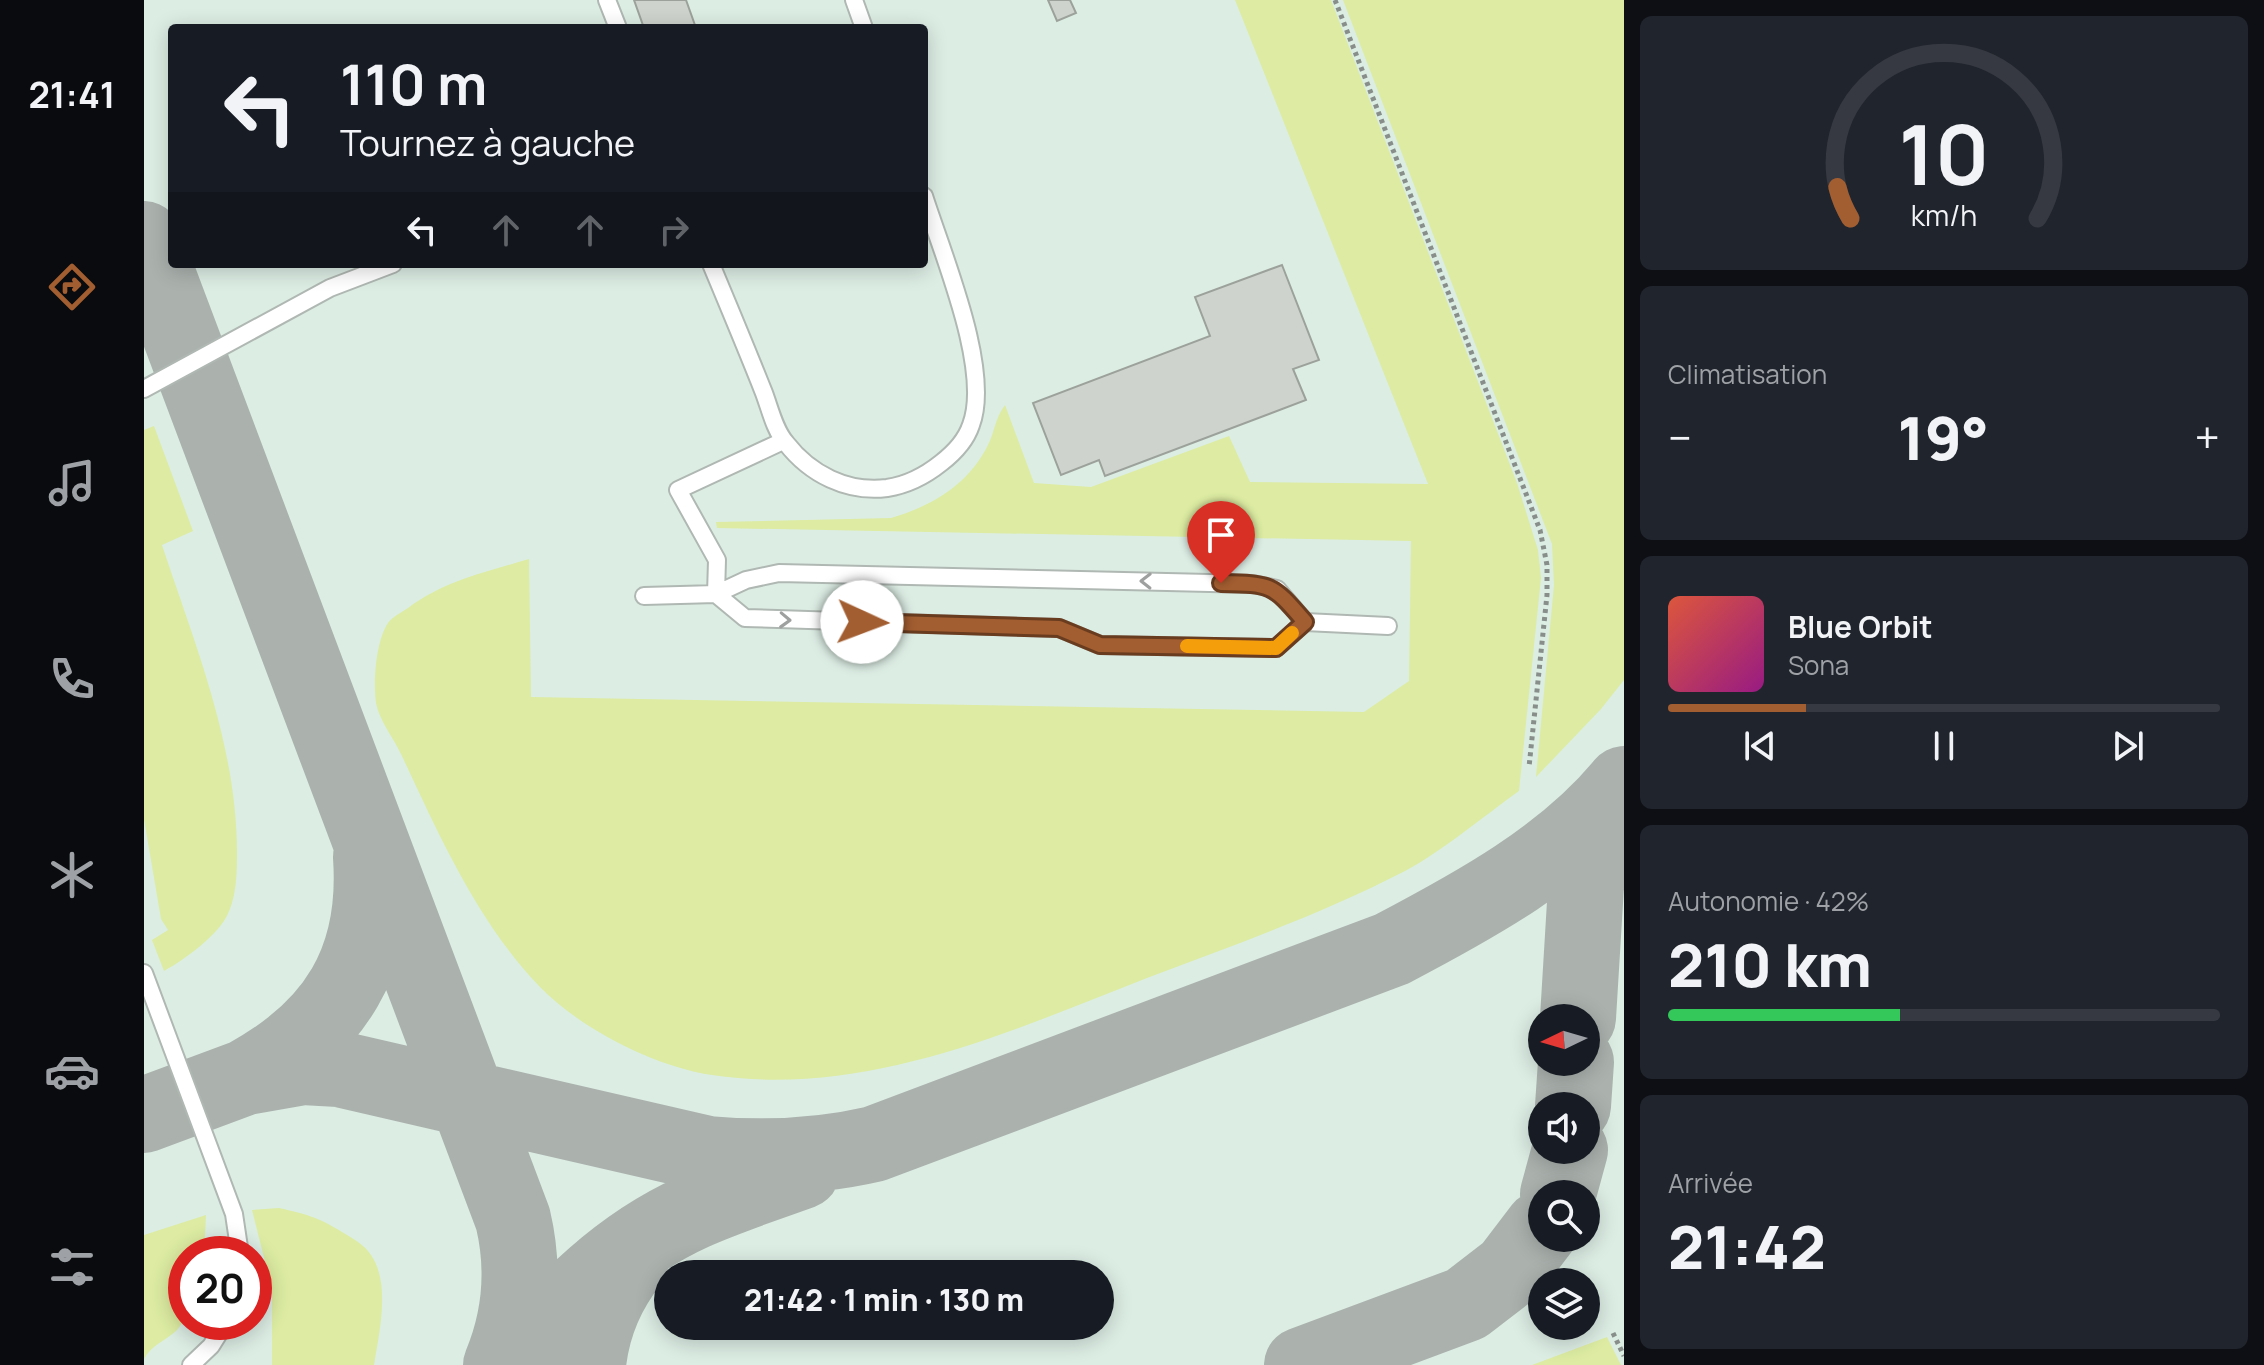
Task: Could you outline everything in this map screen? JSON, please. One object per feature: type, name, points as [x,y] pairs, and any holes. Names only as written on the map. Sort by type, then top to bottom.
[{"type":"lane","points":[[607,0],[616,24]]},
{"type":"lane","points":[[854,0],[863,24]]},
{"type":"lane","points":[[713,268],[783,441],[805,464],[826,478],[867,488],[888,487],[930,471],[960,446],[972,425],[977,381],[970,340],[928,209]]},
{"type":"lane","points":[[144,389],[330,288],[382,268]]},
{"type":"lane","points":[[716,594],[717,560],[678,490],[783,441]]},
{"type":"lane","points":[[644,596],[716,594],[746,580],[779,573],[1253,584],[1277,589],[1305,622]]},
{"type":"lane","points":[[716,594],[745,618],[1059,628],[1100,645],[1276,648],[1305,622],[1388,626]]},
{"type":"lane","points":[[144,973],[234,1214],[237,1236]]},
{"type":"lane","points":[[191,1365],[215,1340]]},
{"type":"path","points":[[1335,0],[1540,530],[1547,565],[1547,595],[1529,767]]},
{"type":"path","points":[[1613,1333],[1624,1356]]},
{"type":"shaded area","points":[[144,0],[1624,0],[1624,1365],[144,1365]]},
{"type":"green space","points":[[1235,0],[1331,0],[1517,483],[1538,550],[1541,578],[1519,791],[1448,844],[1374,887],[1278,928],[1042,1019],[935,1055],[880,1069],[825,1077],[769,1080],[690,1071],[643,1054],[596,1031],[539,986],[497,934],[461,876],[383,723],[376,703],[376,662],[388,623],[422,599],[451,584],[529,559],[531,697],[1364,712],[1409,681],[1411,541],[717,528],[716,522],[891,518],[921,507],[947,492],[970,472],[988,445],[1005,405],[1034,483],[1091,487],[1229,436],[1250,482],[1428,484]]},
{"type":"green space","points":[[1343,0],[1624,0],[1624,680],[1601,709],[1536,777],[1554,585],[1552,544]]},
{"type":"green space","points":[[154,426],[193,531],[162,545],[222,733],[235,810],[237,850],[234,896],[224,921],[197,949],[164,971],[152,940],[168,930],[161,919],[144,819],[144,430]]},
{"type":"green space","points":[[279,1208],[304,1214],[358,1242],[371,1255],[381,1280],[382,1294],[374,1365],[272,1365],[272,1236],[259,1236],[252,1210]]},
{"type":"green space","points":[[206,1215],[205,1236],[168,1236],[168,1338],[144,1359],[144,1235]]},
{"type":"green space","points":[[1607,1337],[1621,1365],[1532,1365],[1600,1340]]},
{"type":"building","points":[[634,0],[686,0],[695,24],[643,24]]},
{"type":"building","points":[[1048,0],[1070,0],[1076,13],[1057,21]]},
{"type":"building","points":[[1282,265],[1319,360],[1293,369],[1306,400],[1105,476],[1099,460],[1061,475],[1033,403],[1210,336],[1195,297]]},
{"type":"taxiway","points":[[144,239],[513,1219],[519,1257],[519,1293],[513,1329],[501,1365]]},
{"type":"taxiway","points":[[144,1115],[246,1077],[303,1067],[339,1069],[708,1154],[792,1156],[874,1144],[1392,949],[1486,897],[1546,857],[1574,835],[1624,784]]},
{"type":"taxiway","points":[[1579,1004],[1586,886],[1593,851],[1613,797]]},
{"type":"taxiway","points":[[246,1077],[304,1036],[327,1013],[345,987],[367,928],[371,857]]},
{"type":"taxiway","points":[[1574,1092],[1575,1076]]},
{"type":"taxiway","points":[[1562,1180],[1566,1164]]},
{"type":"taxiway","points":[[514,1365],[572,1297],[642,1241],[693,1212],[802,1171]]},
{"type":"taxiway","points":[[1302,1365],[1466,1304],[1510,1270],[1528,1246]]},
{"type":"taxiway","points":[[588,1365],[602,1310],[631,1261]]},
{"type":"slow traffic","points":[[1187,646],[1276,648],[1292,633]]},
{"type":"route","points":[[862,622],[1059,628],[1100,645],[1276,648],[1305,622],[1277,589],[1253,584],[1221,583]]}]
